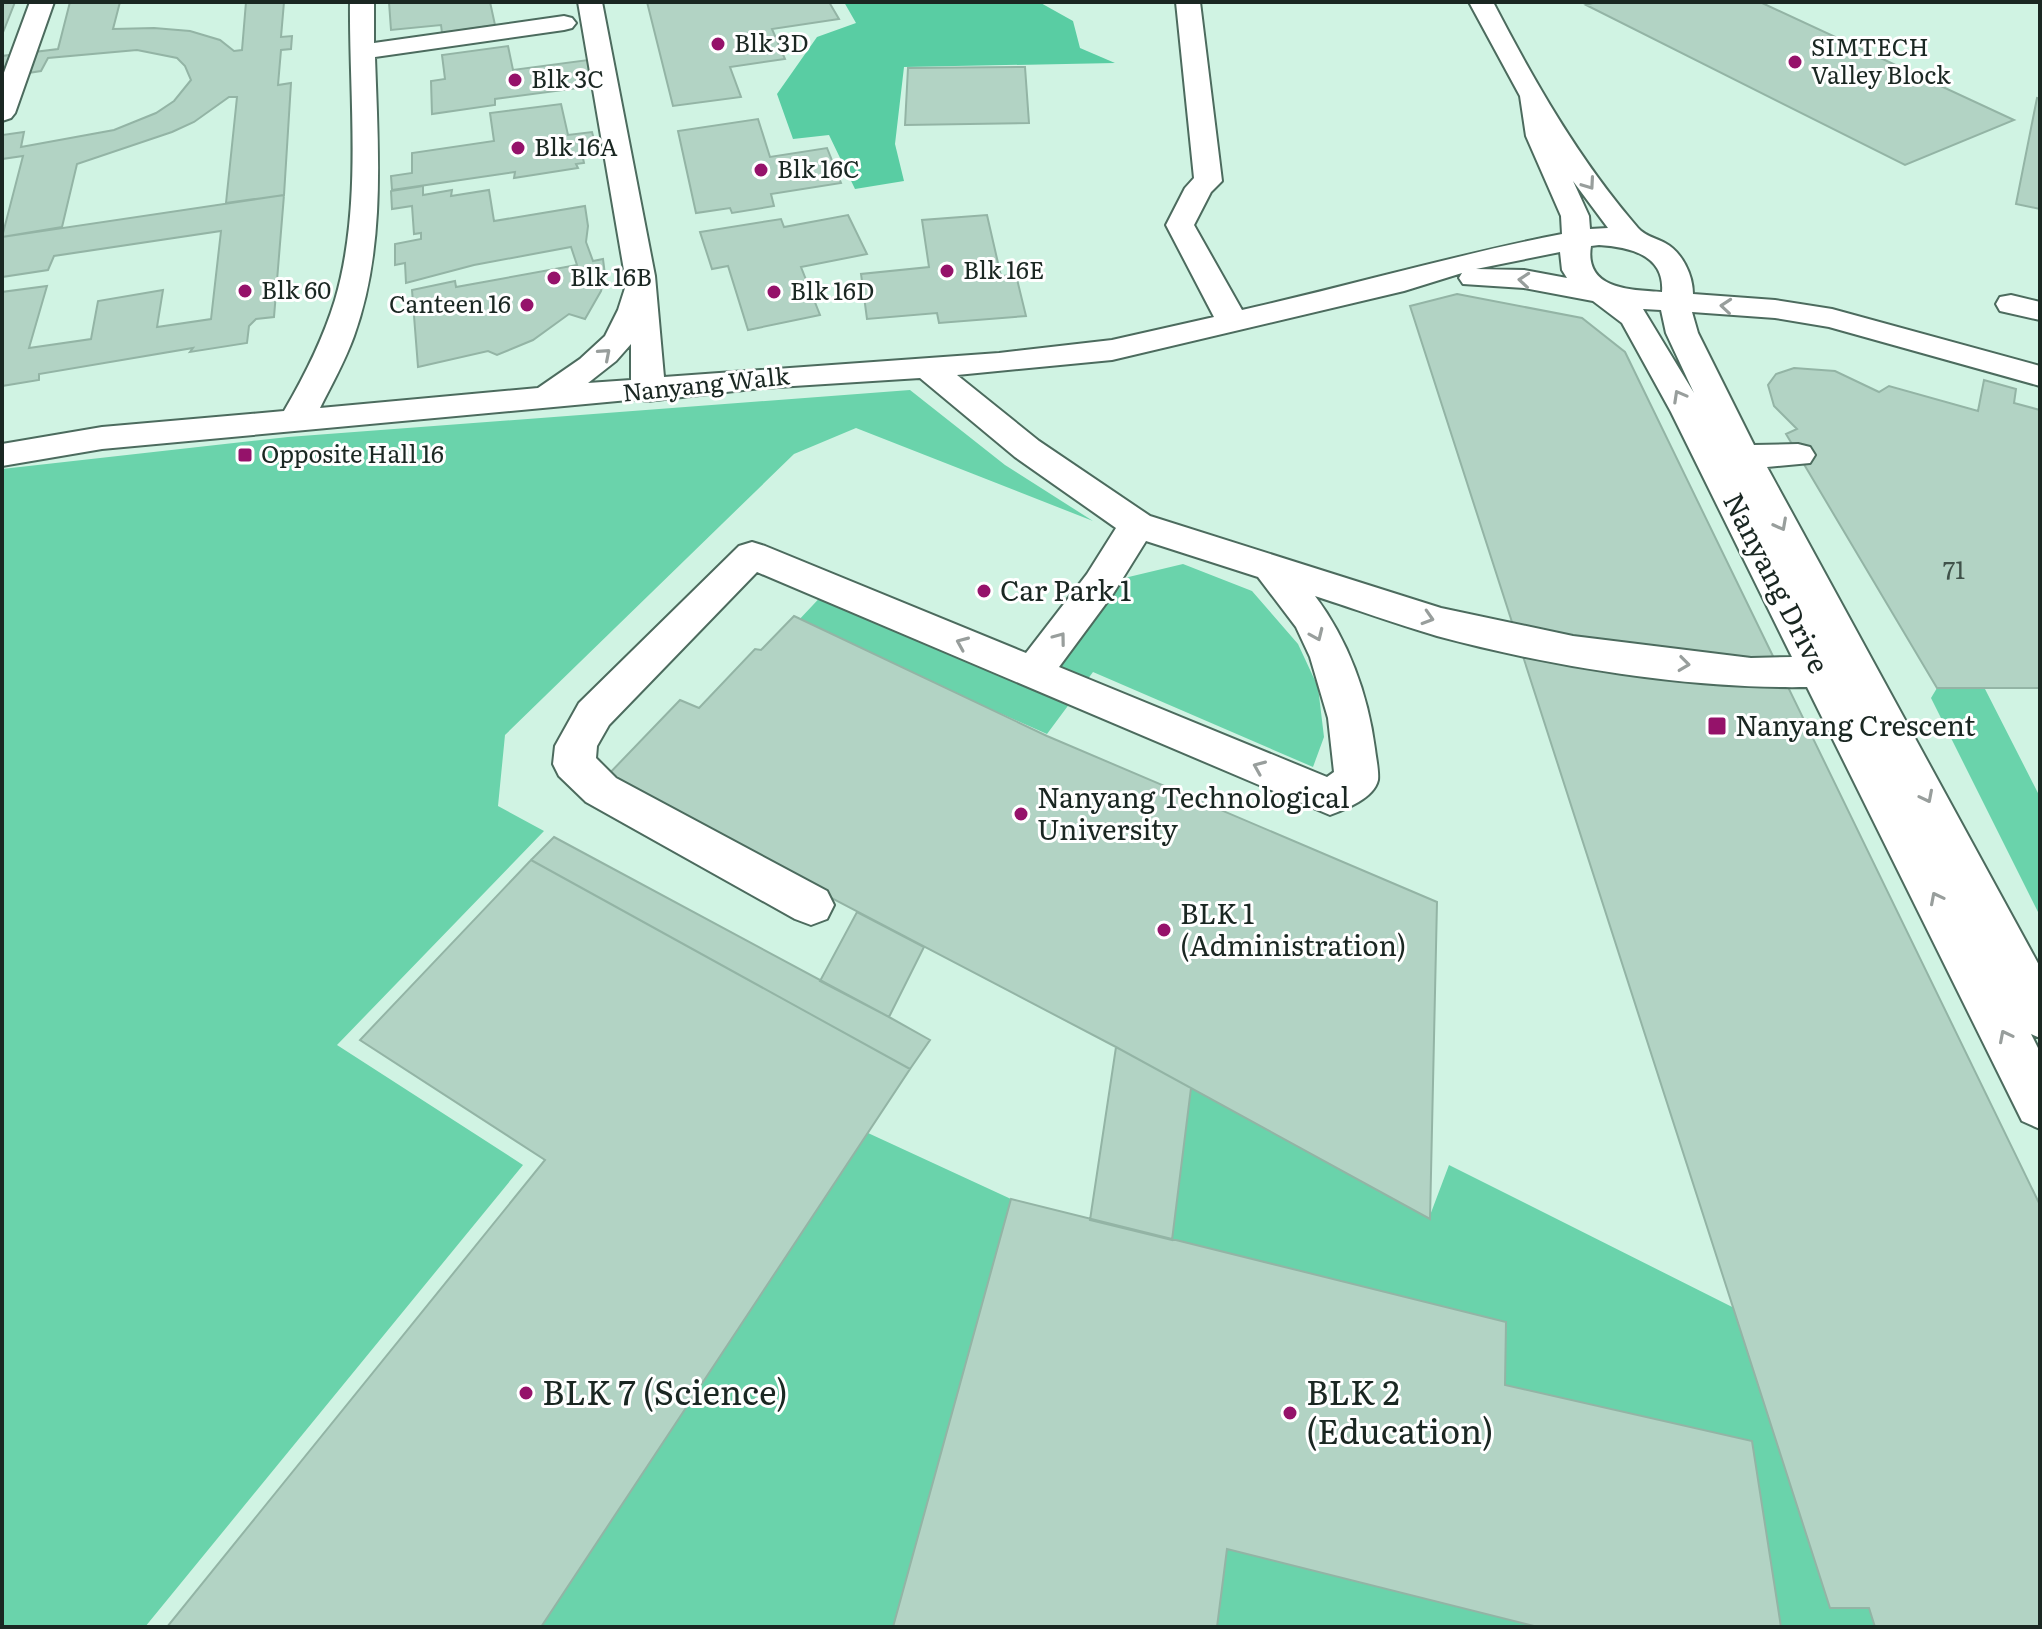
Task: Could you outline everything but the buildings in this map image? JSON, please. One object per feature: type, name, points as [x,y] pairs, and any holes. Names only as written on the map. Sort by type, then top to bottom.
[{"type":"street","points":[[2,113],[42,2]]},
{"type":"street","points":[[295,422],[339,335],[358,261],[363,163],[362,2]]},
{"type":"street","points":[[590,2],[640,276],[648,355],[647,391]]},
{"type":"street","points":[[1188,2],[1208,181],[1199,188],[1180,225],[1202,256],[1213,292],[1233,322]]},
{"type":"street","points":[[1481,2],[1575,165],[1631,238],[1651,245],[1666,258],[1803,302],[1832,318],[2040,376]]},
{"type":"street","points":[[361,52],[564,23]]},
{"type":"street","points":[[1532,95],[1539,136],[1575,216],[1577,242]]},
{"type":"street","name":"Nanyang Walk","points":[[2,455],[102,438],[647,391],[761,378],[928,368],[1112,350],[1404,282],[1466,262],[1599,236],[1631,238]]},
{"type":"street","name":"Nanyang Drive","points":[[1577,242],[1574,249],[1577,270],[1635,318],[1716,465],[2040,1104]]},
{"type":"street","name":"Nanyang Drive","points":[[1666,258],[1677,276],[1676,313],[1682,333],[1744,456],[1996,931],[2036,987]]},
{"type":"street","points":[[542,400],[601,358],[621,339],[634,316],[640,276]]},
{"type":"street","name":"Nanyang Walk","points":[[1404,282],[1524,279],[1635,299],[1832,318]]},
{"type":"street","points":[[928,368],[1027,449],[1137,525],[1439,622],[1573,651],[1751,673],[1820,672]]},
{"type":"street","points":[[1744,456],[1798,455]]},
{"type":"street","points":[[1033,673],[1100,584],[1137,525]]},
{"type":"street","points":[[811,905],[601,790],[574,764],[576,746],[594,714],[752,555],[1330,797],[1356,780],[1355,755],[1342,690],[1311,621],[1273,571]]},
{"type":"green space","points":[[844,2],[1039,2],[1073,21],[1080,48],[1115,63],[904,67],[895,144],[904,181],[855,189],[829,135],[793,139],[777,94],[817,37],[856,23]]},
{"type":"green space","points":[[910,390],[1005,465],[1093,521],[856,428],[794,454],[505,735],[498,806],[544,831],[337,1045],[523,1165],[145,1627],[2,1627],[2,469],[288,437]]},
{"type":"green space","points":[[1183,564],[1252,591],[1298,644],[1318,687],[1324,737],[1313,767],[1093,672],[1047,734],[796,623],[829,588],[1040,677],[1116,580]]},
{"type":"green space","points":[[1937,688],[1985,689],[2040,797],[2040,916],[1931,698]]},
{"type":"green space","points":[[1191,1088],[1429,1218],[1449,1165],[1870,1376],[2040,1627],[1781,1627],[1752,1441],[1505,1385],[1506,1322],[1172,1240]]},
{"type":"green space","points":[[868,1133],[1011,1199],[893,1627],[541,1627]]},
{"type":"green space","points":[[1227,1549],[1538,1627],[1217,1627]]},
{"type":"place","name":"Blk 3D","points":[[718,44]]},
{"type":"place","name":"SIMTECH Valley Block","points":[[1795,62]]},
{"type":"place","name":"Blk 3C","points":[[515,80]]},
{"type":"place","name":"Blk 16A","points":[[518,148]]},
{"type":"place","name":"Blk 16C","points":[[761,170]]},
{"type":"place","name":"Blk 16E","points":[[947,271]]},
{"type":"place","name":"Blk 16B","points":[[554,278]]},
{"type":"place","name":"Blk 60","points":[[245,291]]},
{"type":"place","name":"Blk 16D","points":[[774,292]]},
{"type":"place","name":"Canteen 16","points":[[527,305]]},
{"type":"place","name":"Opposite Hall 16","points":[[245,455]]},
{"type":"place","name":"Car Park 1","points":[[984,591]]},
{"type":"place","name":"Nanyang Crescent","points":[[1717,726]]},
{"type":"place","name":"Nanyang Technological University","points":[[1021,814]]},
{"type":"place","name":"BLK 1 (Administration)","points":[[1164,930]]},
{"type":"place","name":"BLK 7 (Science)","points":[[526,1393]]},
{"type":"place","name":"BLK 2 (Education)","points":[[1290,1413]]}]
